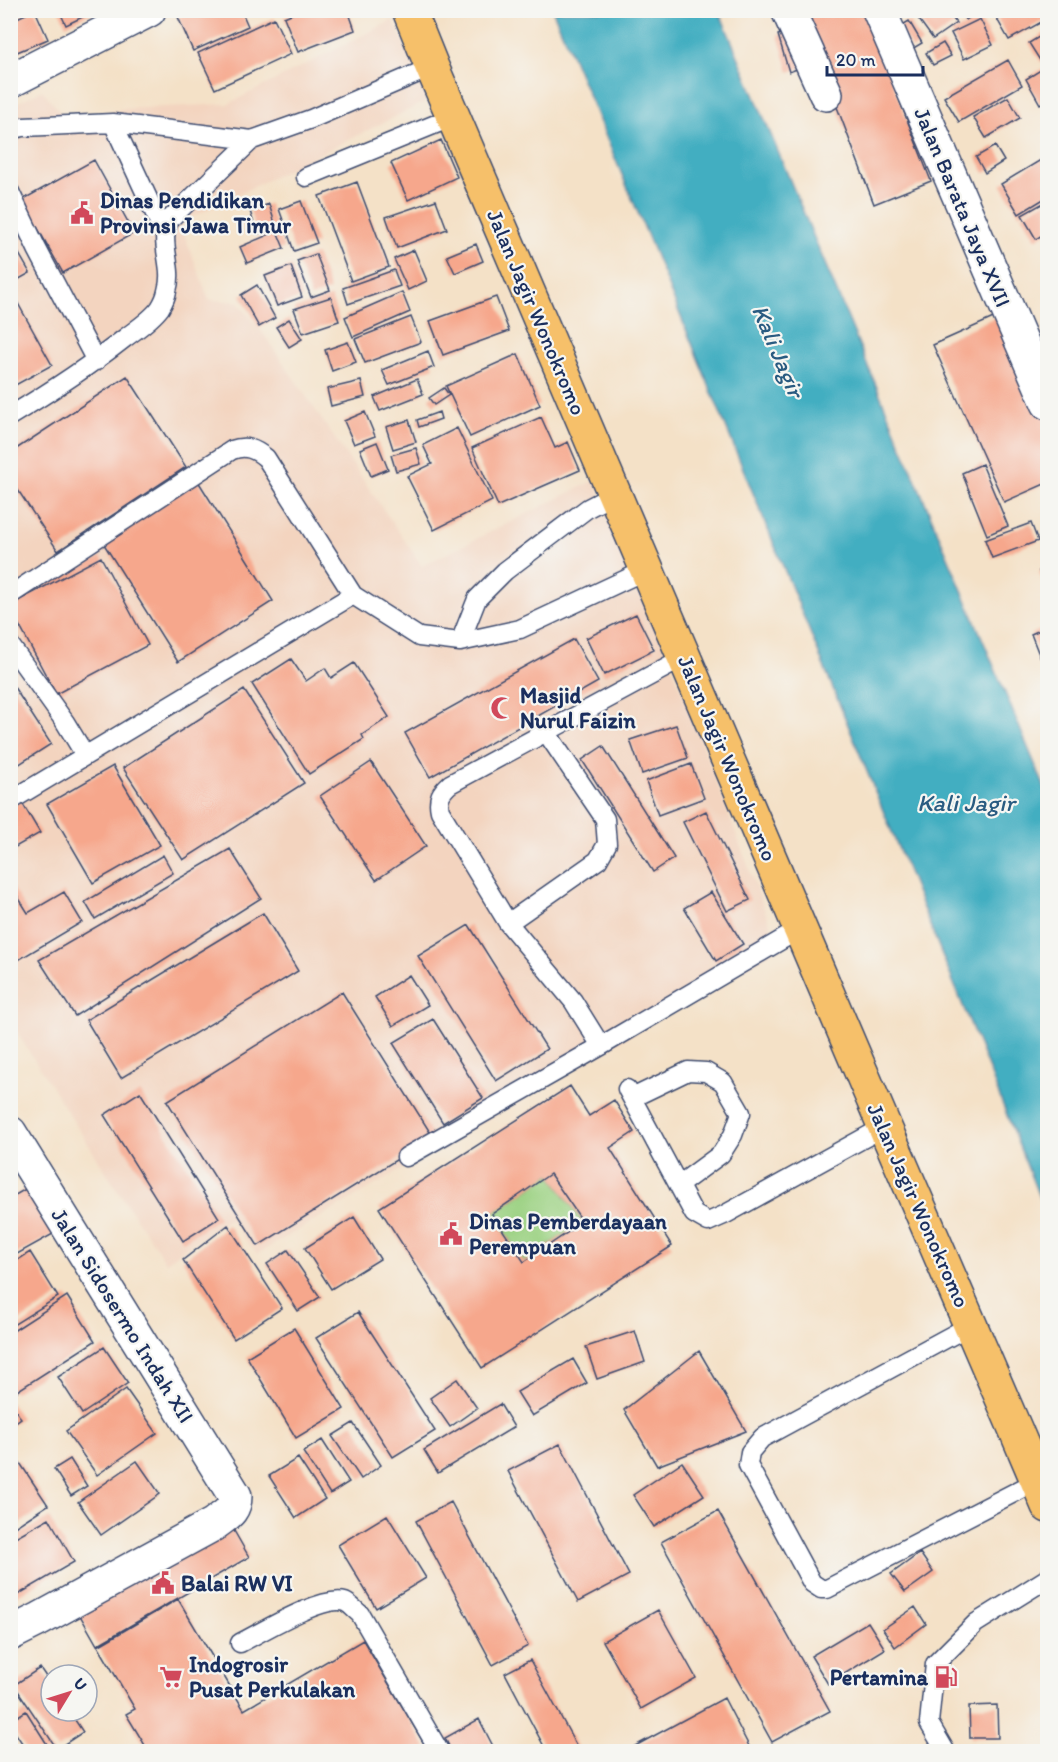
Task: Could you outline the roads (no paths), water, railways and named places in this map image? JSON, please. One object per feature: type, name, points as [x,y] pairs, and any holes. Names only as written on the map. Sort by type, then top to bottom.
[{"type":"main road","name":"Jalan Jagir Wonokromo","points":[[409,10],[1042,1493]]},
{"type":"street","points":[[10,81],[149,10]]},
{"type":"street","points":[[788,10],[826,94]]},
{"type":"street","name":"Jalan Barata Jaya XVII","points":[[879,10],[1047,403]]},
{"type":"street","name":"Jalan Sidosermo Indah XII","points":[[10,1133],[235,1496],[235,1507],[214,1524],[40,1620],[10,1634]]},
{"type":"lane","points":[[164,233],[170,219],[252,140],[311,119],[432,68]]},
{"type":"lane","points":[[306,177],[453,117]]},
{"type":"lane","points":[[10,130],[113,123],[252,140]]},
{"type":"lane","points":[[10,416],[96,361],[150,318],[165,299],[170,277],[164,233],[113,123]]},
{"type":"lane","points":[[10,192],[96,361]]},
{"type":"lane","points":[[10,595],[232,450],[241,447],[251,448],[266,458],[353,595],[419,637],[460,642],[520,629],[648,570]]},
{"type":"lane","points":[[460,642],[477,599],[505,570],[588,508],[615,494]]},
{"type":"lane","points":[[10,801],[353,595]]},
{"type":"lane","points":[[10,645],[65,722],[85,755]]},
{"type":"lane","points":[[601,1046],[573,1001],[508,923],[440,811],[438,804],[440,796],[450,784],[685,657]]},
{"type":"lane","points":[[508,923],[598,860],[607,844],[605,819],[546,732]]},
{"type":"lane","points":[[406,1157],[800,929]]},
{"type":"lane","points":[[679,1185],[722,1154],[733,1135],[741,1113],[723,1082],[706,1072],[688,1071],[630,1093],[694,1214],[708,1222],[884,1127]]},
{"type":"lane","points":[[971,1325],[762,1438],[750,1452],[748,1465],[812,1583],[821,1589],[827,1589],[1042,1493]]},
{"type":"lane","points":[[946,1752],[928,1723],[935,1664],[976,1623],[1047,1578]]},
{"type":"lane","points":[[240,1643],[311,1606],[345,1602],[360,1614],[440,1752]]},
{"type":"water","name":"Kali Jagir","points":[[553,11],[719,11],[1047,793],[1047,1217],[986,1062],[647,234]]},
{"type":"place","name":"Dinas Pendidikan Provinsi Jawa Timur","points":[[82,213]]},
{"type":"place","name":"Masjid Nurul Faizin","points":[[502,708]]},
{"type":"place","name":"Dinas Pemberdayaan Perempuan","points":[[451,1234]]},
{"type":"place","name":"Balai RW VI","points":[[163,1583]]},
{"type":"place","name":"Indogrosir Pusat Perkulakan","points":[[171,1677]]},
{"type":"place","name":"Pertamina","points":[[946,1677]]}]
